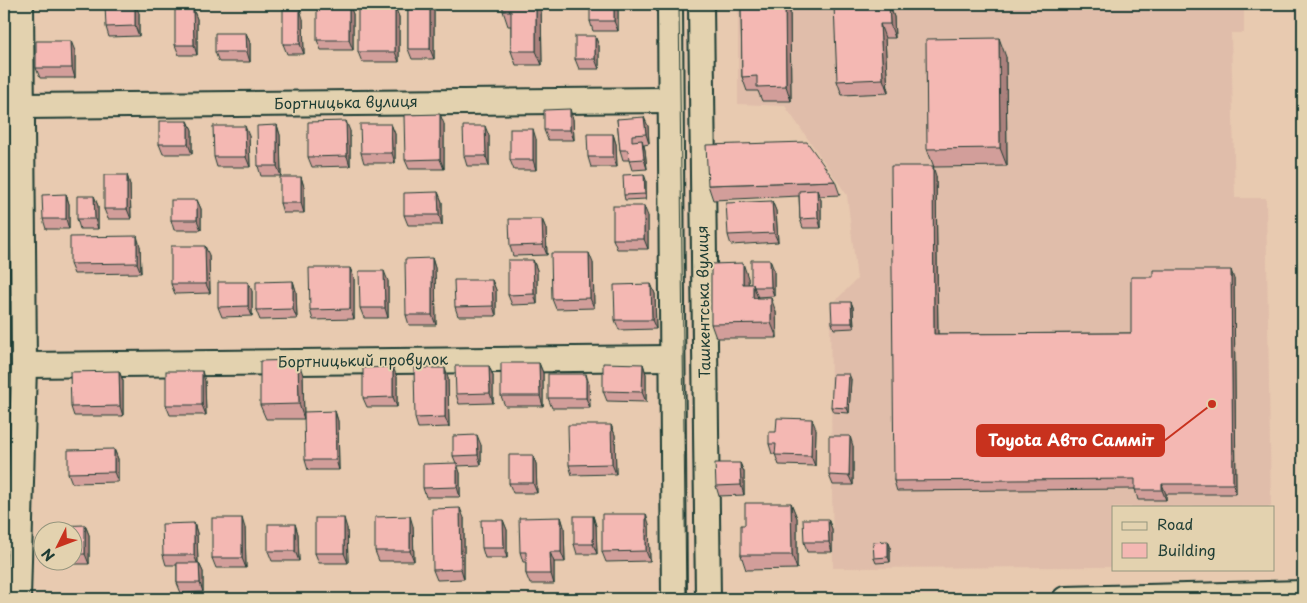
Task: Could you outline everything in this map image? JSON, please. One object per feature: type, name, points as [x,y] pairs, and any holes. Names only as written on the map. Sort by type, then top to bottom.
[{"type":"street","points":[[18,599],[24,364],[22,4]]},
{"type":"street","name":"Ташкентська вулиця","points":[[670,4],[674,599]]},
{"type":"street","name":"Ташкентська вулиця","points":[[701,4],[708,599]]},
{"type":"street","name":"Бортницька вулиця","points":[[22,106],[670,100]]},
{"type":"street","name":"Бортницький провулок","points":[[24,364],[672,358]]},
{"type":"street","points":[[1065,599],[1303,593]]},
{"type":"shaded area","points":[[738,4],[1244,4],[1244,33],[1231,33],[1235,198],[1266,198],[1271,506],[1112,506],[1112,567],[833,568],[830,306],[857,279],[847,195],[785,106],[738,104]]},
{"type":"building","points":[[105,4],[135,4],[135,26],[106,27]]},
{"type":"building","points":[[317,4],[349,4],[349,40],[317,40]]},
{"type":"building","points":[[408,4],[430,4],[430,49],[408,49]]},
{"type":"building","points":[[503,4],[536,4],[536,51],[511,51],[511,11],[503,11]]},
{"type":"building","points":[[590,4],[614,4],[614,21],[590,21]]},
{"type":"building","points":[[741,4],[785,4],[786,86],[757,87],[757,76],[742,77]]},
{"type":"building","points":[[889,4],[890,24],[880,24],[883,79],[837,81],[834,5]]},
{"type":"building","points":[[358,7],[395,7],[395,52],[358,52]]},
{"type":"building","points":[[175,9],[193,9],[194,45],[175,45]]},
{"type":"building","points":[[283,9],[300,9],[300,44],[283,44]]},
{"type":"building","points":[[215,33],[246,33],[247,52],[215,52]]},
{"type":"building","points":[[575,36],[595,36],[595,59],[575,59]]},
{"type":"building","points":[[999,38],[1000,148],[927,149],[926,39]]},
{"type":"building","points":[[36,41],[71,41],[72,68],[36,68]]},
{"type":"building","points":[[570,109],[570,130],[544,130],[544,110]]},
{"type":"building","points":[[440,114],[440,159],[405,160],[404,115]]},
{"type":"building","points":[[644,117],[646,134],[632,135],[632,141],[642,140],[644,159],[629,160],[628,150],[620,150],[617,119]]},
{"type":"building","points":[[159,121],[188,121],[188,144],[159,144]]},
{"type":"building","points":[[346,121],[347,156],[308,157],[308,122]]},
{"type":"building","points":[[360,124],[391,124],[392,153],[361,153]]},
{"type":"building","points":[[277,125],[277,166],[258,166],[257,126]]},
{"type":"building","points":[[213,126],[245,126],[246,157],[214,157]]},
{"type":"building","points":[[463,126],[485,126],[486,156],[464,156]]},
{"type":"building","points":[[510,129],[533,129],[533,160],[510,160]]},
{"type":"building","points":[[587,134],[613,134],[613,157],[588,157]]},
{"type":"building","points":[[807,142],[835,181],[708,185],[706,145]]},
{"type":"building","points":[[891,166],[933,166],[934,334],[1131,333],[1131,277],[1153,277],[1153,270],[1231,270],[1233,484],[1162,484],[1162,490],[1135,490],[1135,479],[894,481]]},
{"type":"building","points":[[644,174],[645,194],[624,195],[623,175]]},
{"type":"building","points":[[104,175],[127,175],[127,209],[104,209]]},
{"type":"building","points":[[280,177],[301,177],[301,203],[280,203]]},
{"type":"building","points":[[817,190],[818,218],[800,219],[799,191]]},
{"type":"building","points":[[438,192],[439,215],[404,215],[404,193]]},
{"type":"building","points":[[66,194],[66,219],[43,219],[42,195]]},
{"type":"building","points":[[77,196],[94,196],[95,219],[77,219]]},
{"type":"building","points":[[171,200],[197,200],[197,220],[171,220]]},
{"type":"building","points":[[772,201],[774,233],[728,235],[726,203]]},
{"type":"building","points":[[613,206],[644,206],[644,239],[613,239]]},
{"type":"building","points":[[509,219],[542,219],[543,245],[510,246]]},
{"type":"building","points":[[137,236],[137,263],[70,264],[70,237]]},
{"type":"building","points":[[171,246],[205,246],[206,284],[171,284]]},
{"type":"building","points":[[551,253],[589,253],[590,298],[552,299]]},
{"type":"building","points":[[432,258],[432,315],[406,315],[405,259]]},
{"type":"building","points":[[508,260],[533,260],[534,294],[508,295]]},
{"type":"building","points":[[751,260],[770,260],[771,287],[754,287],[751,284]]},
{"type":"building","points":[[743,263],[743,284],[753,284],[753,298],[771,298],[771,323],[711,324],[711,264]]},
{"type":"building","points":[[309,268],[350,268],[350,309],[310,310]]},
{"type":"building","points":[[359,271],[384,271],[385,308],[360,308]]},
{"type":"building","points":[[454,280],[492,280],[493,306],[455,307]]},
{"type":"building","points":[[293,281],[293,309],[256,310],[256,282]]},
{"type":"building","points":[[218,282],[248,282],[248,306],[218,307]]},
{"type":"building","points":[[651,284],[652,320],[615,320],[614,285]]},
{"type":"building","points":[[831,302],[851,302],[852,323],[832,323]]},
{"type":"building","points":[[298,360],[299,404],[260,405],[260,361]]},
{"type":"building","points":[[501,363],[539,363],[540,396],[501,396]]},
{"type":"building","points":[[603,363],[643,364],[642,392],[603,391]]},
{"type":"building","points":[[455,366],[489,366],[490,393],[456,394]]},
{"type":"building","points":[[393,367],[393,397],[363,398],[363,368]]},
{"type":"building","points":[[414,368],[445,368],[445,417],[415,418]]},
{"type":"building","points":[[119,371],[120,406],[71,407],[70,372]]},
{"type":"building","points":[[166,371],[202,371],[202,405],[166,405]]},
{"type":"building","points":[[548,374],[586,374],[586,398],[548,398]]},
{"type":"building","points":[[833,374],[849,374],[847,408],[831,407]]},
{"type":"building","points":[[335,411],[336,460],[305,460],[304,412]]},
{"type":"building","points":[[777,418],[812,419],[811,456],[775,455],[776,444],[769,444],[769,432],[776,432]]},
{"type":"building","points":[[568,425],[611,425],[612,464],[569,465]]},
{"type":"building","points":[[477,435],[478,455],[453,456],[453,436]]},
{"type":"building","points":[[829,436],[850,436],[849,476],[829,475]]},
{"type":"building","points":[[114,449],[114,472],[68,473],[68,450]]},
{"type":"building","points":[[509,455],[533,455],[533,483],[509,483]]},
{"type":"building","points":[[457,463],[457,487],[423,488],[423,464]]},
{"type":"building","points":[[715,463],[740,463],[741,485],[716,486]]},
{"type":"building","points":[[745,503],[791,503],[792,555],[741,555],[741,525],[745,525]]},
{"type":"building","points":[[460,508],[461,569],[433,570],[432,509]]},
{"type":"building","points":[[602,514],[646,514],[646,551],[602,552]]},
{"type":"building","points":[[410,516],[410,551],[375,551],[375,517]]},
{"type":"building","points":[[574,516],[593,516],[593,544],[574,544]]},
{"type":"building","points":[[561,517],[561,552],[550,552],[551,574],[526,574],[526,552],[520,552],[519,518]]},
{"type":"building","points":[[212,518],[242,518],[242,558],[212,558]]},
{"type":"building","points":[[315,518],[344,518],[344,553],[315,553]]},
{"type":"building","points":[[803,519],[828,519],[829,542],[804,542]]},
{"type":"building","points":[[481,520],[503,520],[504,548],[482,548]]},
{"type":"building","points":[[194,523],[194,555],[163,555],[162,524]]},
{"type":"building","points":[[268,524],[295,524],[295,551],[268,551]]},
{"type":"building","points":[[82,525],[85,525],[85,554],[82,554]]},
{"type":"building","points":[[888,541],[888,557],[874,558],[873,542]]},
{"type":"building","points":[[177,563],[199,563],[200,583],[177,583]]},
{"type":"tram line","points":[[679,4],[686,599]]},
{"type":"tram line","points":[[688,4],[695,599]]},
{"type":"place","name":"Toyota Авто Самміт","points":[[1212,404]]}]
